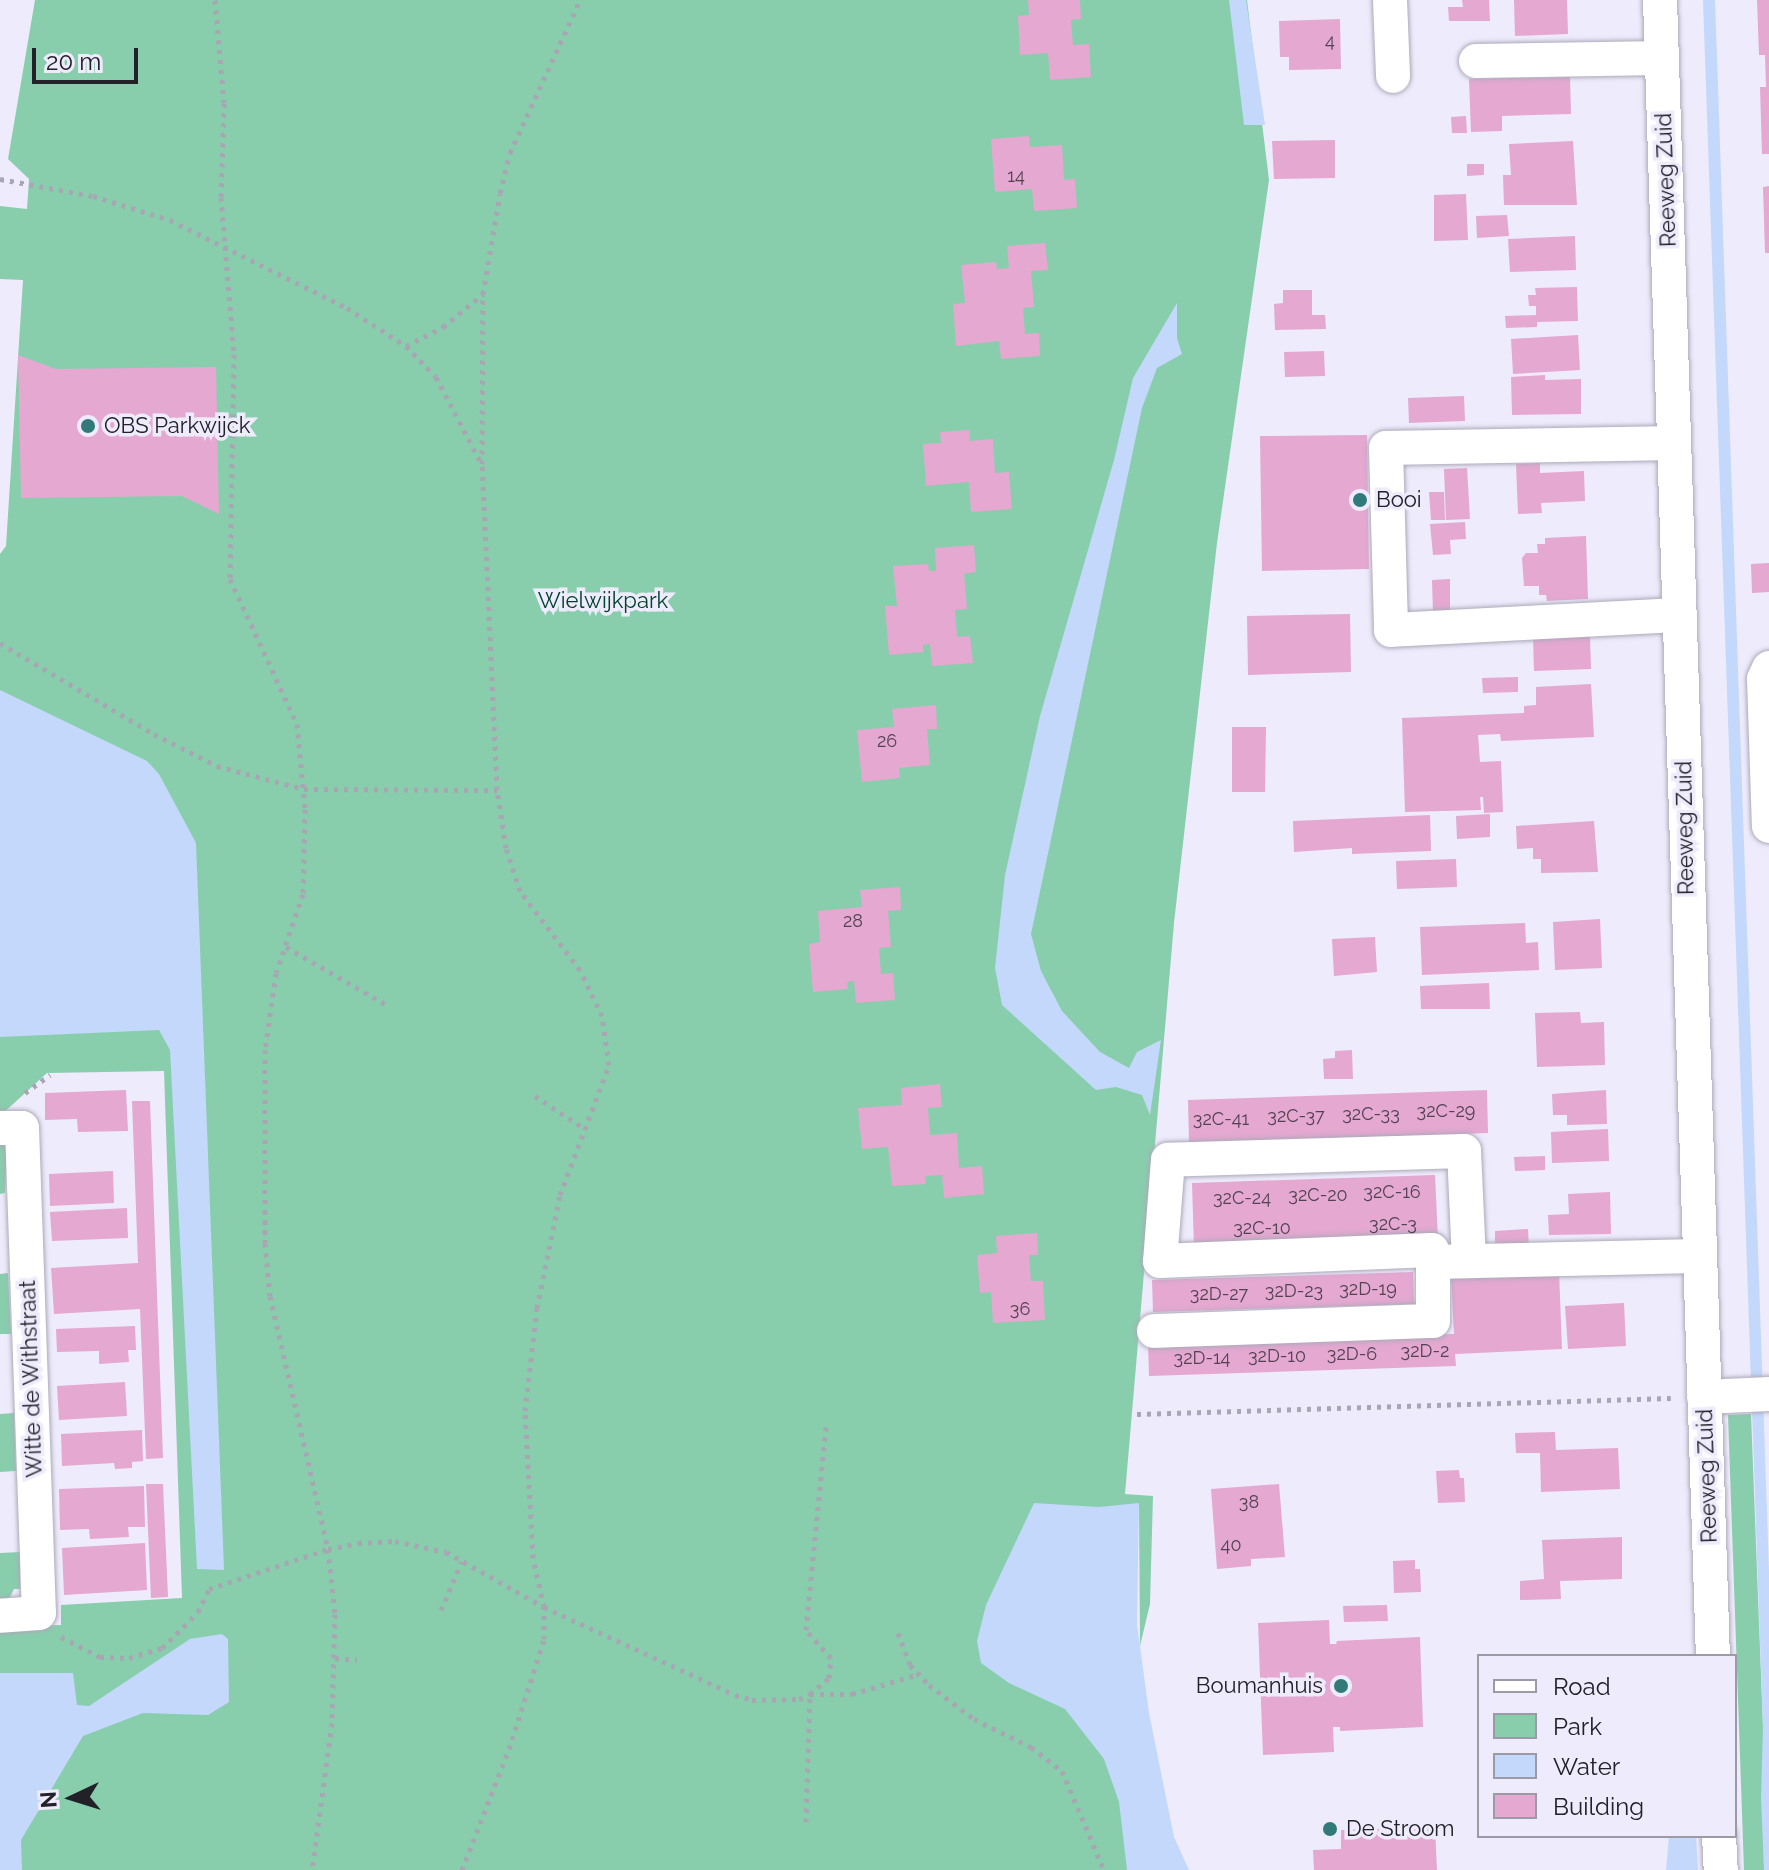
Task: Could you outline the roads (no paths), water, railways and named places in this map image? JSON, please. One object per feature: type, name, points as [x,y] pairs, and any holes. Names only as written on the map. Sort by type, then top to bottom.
[{"type":"street","points":[[1390,0],[1393,76]]},
{"type":"street","name":"Reeweg Zuid","points":[[1660,0],[1700,1256],[1717,1396],[1713,1654]]},
{"type":"street","points":[[1476,61],[1662,58]]},
{"type":"street","points":[[1674,443],[1386,448],[1391,630],[1680,615]]},
{"type":"street","points":[[1769,668],[1764,679],[1769,826]]},
{"type":"street","name":"Witte de Withstraat","points":[[0,1128],[22,1128],[39,1613],[0,1616]]},
{"type":"street","points":[[1154,1331],[1433,1321],[1432,1250],[1160,1261],[1168,1160],[1464,1151],[1469,1261]]},
{"type":"street","points":[[1433,1262],[1700,1256]]},
{"type":"street","points":[[1717,1396],[1769,1394]]},
{"type":"street","points":[[1719,1838],[1721,1870]]},
{"type":"water","points":[[1229,0],[1246,0],[1265,125],[1244,125]]},
{"type":"water","points":[[1703,0],[1715,0],[1769,1571],[1769,1870],[1764,1870],[1761,1798],[1763,1727]]},
{"type":"water","points":[[1177,303],[1177,338],[1182,354],[1157,368],[1142,408],[1031,934],[1041,971],[1062,1011],[1100,1052],[1129,1068],[1137,1052],[1161,1040],[1150,1115],[1142,1095],[1116,1087],[1096,1090],[1002,1005],[995,968],[1005,875],[1040,716],[1114,460],[1133,378]]},
{"type":"water","points":[[0,690],[147,761],[159,774],[196,843],[224,1570],[197,1569],[170,1050],[159,1030],[0,1037]]},
{"type":"water","points":[[1034,1503],[1099,1507],[1139,1503],[1137,1624],[1149,1713],[1174,1837],[1189,1870],[1127,1870],[1119,1802],[1104,1759],[1065,1709],[1009,1683],[981,1663],[977,1641],[986,1605]]},
{"type":"water","points":[[222,1634],[228,1639],[229,1702],[208,1715],[143,1713],[83,1736],[21,1840],[22,1870],[0,1870],[0,1673],[73,1673],[77,1705],[89,1706],[190,1639]]},
{"type":"water","points":[[1669,1838],[1696,1838],[1698,1870],[1666,1870]]},
{"type":"place","name":"OBS Parkwijck","points":[[88,426]]},
{"type":"place","name":"Booi","points":[[1360,500]]},
{"type":"place","name":"Boumanhuis","points":[[1341,1686]]},
{"type":"place","name":"De Stroom","points":[[1330,1829]]},
{"type":"park label","name":"Wielwijkpark","points":[[603,601]]}]
